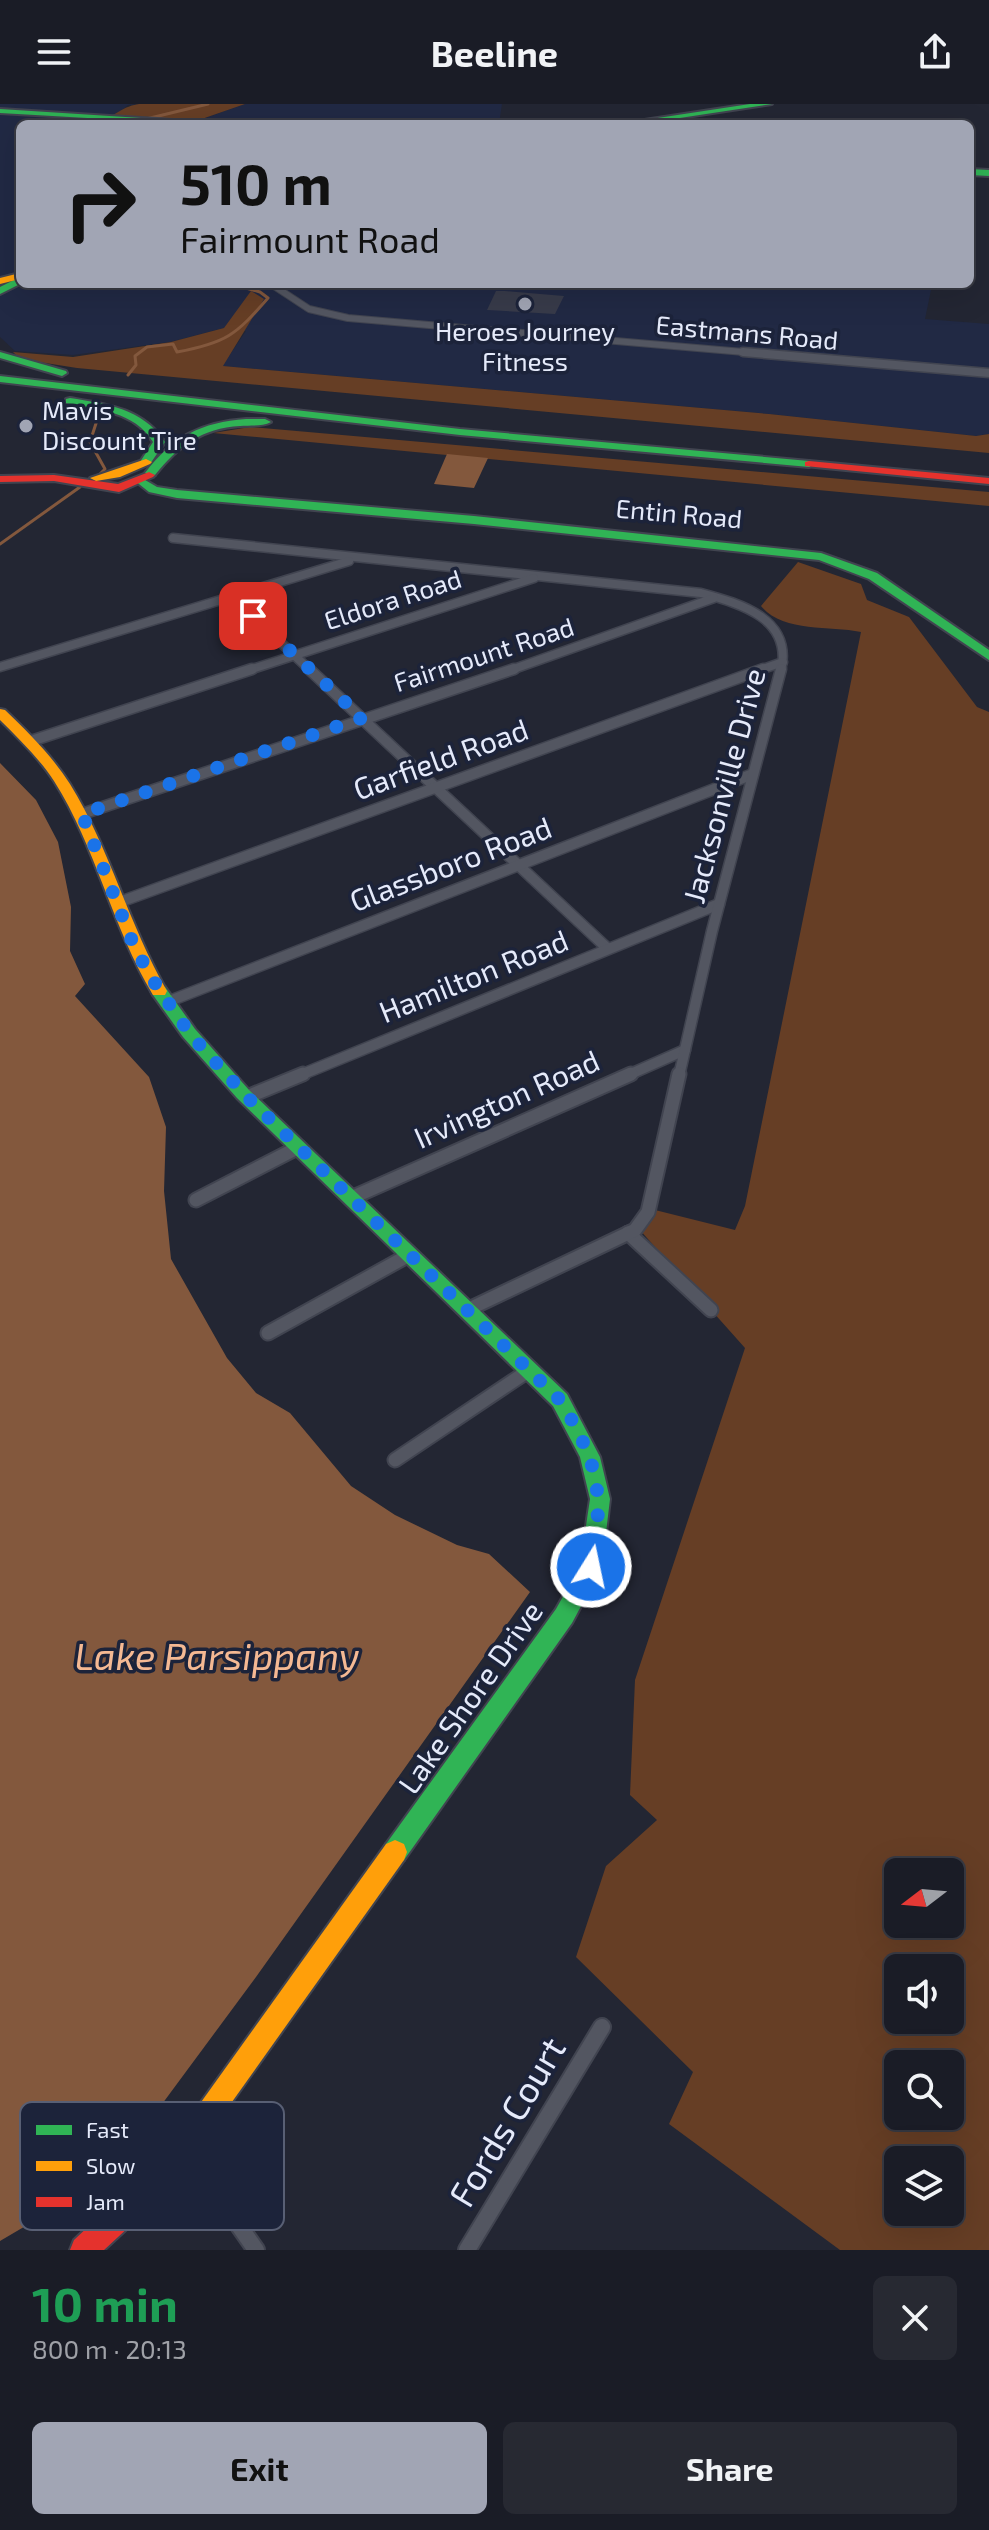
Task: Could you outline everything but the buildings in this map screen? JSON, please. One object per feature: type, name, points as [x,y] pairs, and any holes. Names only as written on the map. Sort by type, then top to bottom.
[{"type":"main road","points":[[651,120],[768,104]]},
{"type":"main road","points":[[0,111],[130,120]]},
{"type":"main road","points":[[0,355],[45,369],[111,383]]},
{"type":"main road","points":[[0,372],[989,465]]},
{"type":"main road","points":[[0,379],[460,432],[989,481]]},
{"type":"main road","points":[[0,390],[416,431],[460,432]]},
{"type":"main road","points":[[0,390],[94,405],[140,420],[156,433],[159,442],[146,472]]},
{"type":"main road","points":[[0,476],[45,472],[107,477],[146,472],[176,440],[213,425],[240,422],[338,423]]},
{"type":"main road","name":"Entin Road","points":[[146,472],[155,481],[169,487],[309,501],[335,507],[761,548],[821,557],[873,576],[989,656]]},
{"type":"main road","name":"Lake Shore Drive","points":[[0,713],[31,741],[62,780],[82,814],[132,941],[167,1002],[190,1034],[247,1097],[560,1400],[577,1428],[597,1477],[600,1499],[598,1532],[588,1575],[564,1616],[216,2102]]},
{"type":"main road","name":"Lake Shore Drive","points":[[84,2250],[109,2230]]},
{"type":"street","name":"Eastmans Road","points":[[277,288],[309,309],[348,318],[989,373]]},
{"type":"street","name":"Jacksonville Drive","points":[[173,538],[716,597],[752,612],[772,626],[783,642],[783,662],[719,904],[644,1221],[628,1233],[467,1310]]},
{"type":"street","points":[[0,667],[357,558]]},
{"type":"street","name":"Eldora Road","points":[[31,741],[540,576]]},
{"type":"street","points":[[232,597],[607,948]]},
{"type":"street","name":"Fairmount Road","points":[[82,814],[568,651],[716,597]]},
{"type":"street","name":"Garfield Road","points":[[117,903],[783,662]]},
{"type":"street","name":"Glassboro Road","points":[[167,1002],[753,774]]},
{"type":"street","name":"Hamilton Road","points":[[247,1097],[719,904]]},
{"type":"street","name":"Irvington Road","points":[[351,1198],[685,1050]]},
{"type":"street","points":[[196,1200],[299,1147]]},
{"type":"street","points":[[628,1233],[711,1310]]},
{"type":"street","points":[[268,1333],[409,1255]]},
{"type":"street","points":[[395,1460],[528,1371]]},
{"type":"street","name":"Fords Court","points":[[467,2250],[602,2027]]},
{"type":"street","points":[[242,2230],[256,2250]]},
{"type":"shaded area","points":[[0,104],[139,104],[128,105],[114,117],[104,120],[16,120],[16,288],[926,288],[931,290],[925,319],[989,324],[989,434],[976,436],[769,414],[222,366],[246,331],[224,328],[170,342],[73,355],[15,351],[0,337]]},
{"type":"shaded area","points":[[139,104],[245,104],[199,120],[102,120]]},
{"type":"shaded area","points":[[245,104],[502,104],[500,120],[199,120]]},
{"type":"shaded area","points":[[251,291],[264,299],[223,366],[769,414],[976,436],[989,434],[989,453],[77,368],[20,359],[13,352],[73,357],[171,342],[224,328]]},
{"type":"shaded area","points":[[250,427],[989,492],[989,506],[213,433]]},
{"type":"shaded area","points":[[798,562],[861,584],[867,600],[909,617],[977,707],[989,712],[989,2250],[840,2250],[669,2124],[693,2072],[576,1957],[606,1866],[657,1820],[630,1795],[635,1680],[745,1348],[639,1229],[647,1208],[735,1230],[745,1206],[861,632],[794,624],[771,615],[761,606]]},
{"type":"water","points":[[447,454],[488,458],[474,488],[434,484]]},
{"type":"water","name":"Lake Parsippany","points":[[0,763],[36,800],[58,842],[71,907],[70,951],[85,984],[75,996],[149,1077],[166,1127],[164,1191],[171,1259],[227,1358],[256,1393],[290,1413],[351,1486],[395,1515],[457,1545],[489,1554],[530,1592],[164,2102],[20,2102],[20,2229],[0,2241]]},
{"type":"waterway","points":[[146,119],[208,104]]},
{"type":"waterway","points":[[128,375],[136,365],[135,356],[147,347],[173,344],[177,352],[229,336],[268,298],[246,288]]},
{"type":"waterway","points":[[100,411],[90,442],[105,469],[100,474]]},
{"type":"waterway","points":[[0,544],[80,487]]},
{"type":"traffic: fast","points":[[651,120],[768,104]]},
{"type":"traffic: fast","points":[[0,111],[130,120]]},
{"type":"traffic: fast","points":[[974,172],[989,173]]},
{"type":"traffic: fast","points":[[0,291],[16,282]]},
{"type":"traffic: fast","points":[[0,355],[62,373]]},
{"type":"traffic: fast","points":[[0,379],[460,432],[809,464]]},
{"type":"traffic: fast","points":[[70,401],[120,411],[143,423],[159,442],[146,462]]},
{"type":"traffic: fast","points":[[151,473],[175,446],[200,430],[230,423],[265,422]]},
{"type":"traffic: fast","points":[[140,480],[153,490],[177,494],[474,520],[821,557],[873,576],[989,656]]},
{"type":"traffic: fast","points":[[159,991],[189,1033],[243,1094],[560,1400],[590,1457],[600,1499],[591,1567],[564,1616],[395,1852]]},
{"type":"traffic: slow","points":[[0,281],[16,277]]},
{"type":"traffic: slow","points":[[96,478],[116,475],[146,462]]},
{"type":"traffic: slow","points":[[0,713],[37,750],[68,793],[92,842],[133,942],[159,991]]},
{"type":"traffic: slow","points":[[217,2102],[395,1852]]},
{"type":"traffic: jam","points":[[809,464],[989,481]]},
{"type":"traffic: jam","points":[[0,479],[54,478],[119,488],[149,475]]},
{"type":"traffic: jam","points":[[84,2250],[105,2230]]},
{"type":"place","name":"Heroes Journey Fitness","points":[[525,304]]},
{"type":"place","name":"Mavis Discount Tire","points":[[26,426]]},
{"type":"route","points":[[253,616],[362,718],[82,814],[132,941],[150,976],[190,1034],[247,1097],[560,1400],[577,1428],[597,1477],[600,1499],[598,1532],[591,1567]]}]
